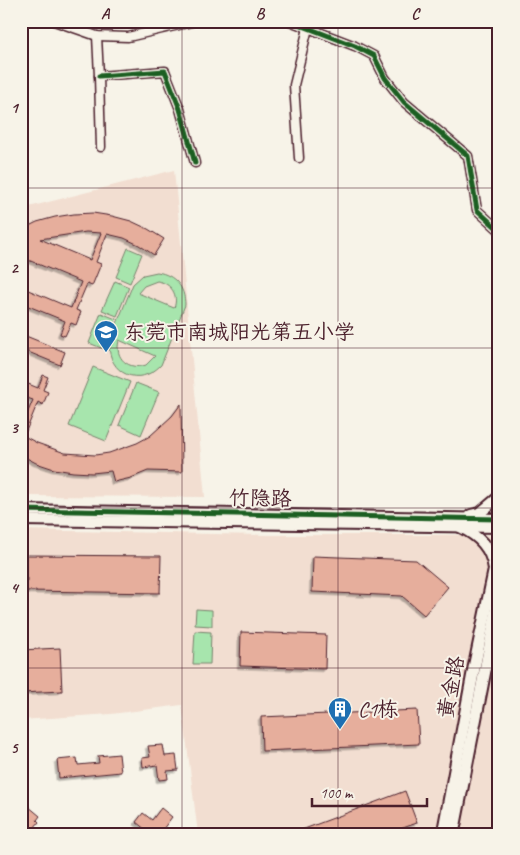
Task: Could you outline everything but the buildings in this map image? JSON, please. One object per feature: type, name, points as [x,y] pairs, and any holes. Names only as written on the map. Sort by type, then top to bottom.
[{"type":"main road","name":"黄金路","points":[[444,834],[472,676],[499,548]]},
{"type":"main road","name":"黄金路","points":[[453,834],[499,599]]},
{"type":"street","points":[[54,21],[96,36],[128,37],[196,21]]},
{"type":"street","points":[[290,21],[355,46],[374,56],[385,78],[404,102],[468,156],[477,210],[499,230]]},
{"type":"street","points":[[299,158],[294,85],[308,28]]},
{"type":"street","points":[[96,36],[100,76],[101,147]]},
{"type":"street","points":[[100,76],[165,71],[180,109],[195,163]]},
{"type":"street","points":[[494,571],[492,559],[484,543],[458,522],[480,512],[499,497]]},
{"type":"street","name":"竹隐路","points":[[21,510],[458,522],[499,527]]},
{"type":"street","name":"竹隐路","points":[[21,520],[458,522],[499,519]]},
{"type":"shaded area","name":"东莞市南城阳光第五小学","points":[[174,170],[205,497],[21,496],[21,209]]},
{"type":"shaded area","points":[[21,530],[268,535],[499,535],[499,834],[198,834],[182,705],[111,714],[21,720]]},
{"type":"green space","points":[[128,248],[142,254],[130,283],[116,277]]},
{"type":"green space","points":[[157,272],[174,279],[181,287],[185,305],[161,365],[143,376],[135,376],[119,370],[110,354],[109,343],[133,284],[143,275]],"holes":[[[157,281],[166,284],[173,290],[175,294],[174,308],[138,293],[144,286]],[[119,340],[155,356],[146,365],[129,365],[121,358],[118,347]]]},
{"type":"green space","points":[[115,281],[129,287],[117,316],[102,310]]},
{"type":"green space","points":[[101,313],[116,319],[104,349],[89,343]]},
{"type":"green space","points":[[93,367],[130,382],[106,441],[69,426]]},
{"type":"green space","points":[[136,383],[159,392],[141,435],[119,425]]},
{"type":"green space","points":[[196,609],[212,610],[212,626],[195,625]]},
{"type":"green space","points":[[195,631],[211,632],[210,664],[193,664]]},
{"type":"cycle path","points":[[290,21],[355,46],[374,56],[385,78],[404,102],[468,156],[477,210],[499,230]]},
{"type":"cycle path","points":[[99,76],[165,71],[180,109],[195,163]]},
{"type":"cycle path","points":[[21,510],[499,519]]},
{"type":"place","name":"东莞市南城阳光第五小学","points":[[106,353]]},
{"type":"place","name":"C1栋","points":[[340,730]]}]
